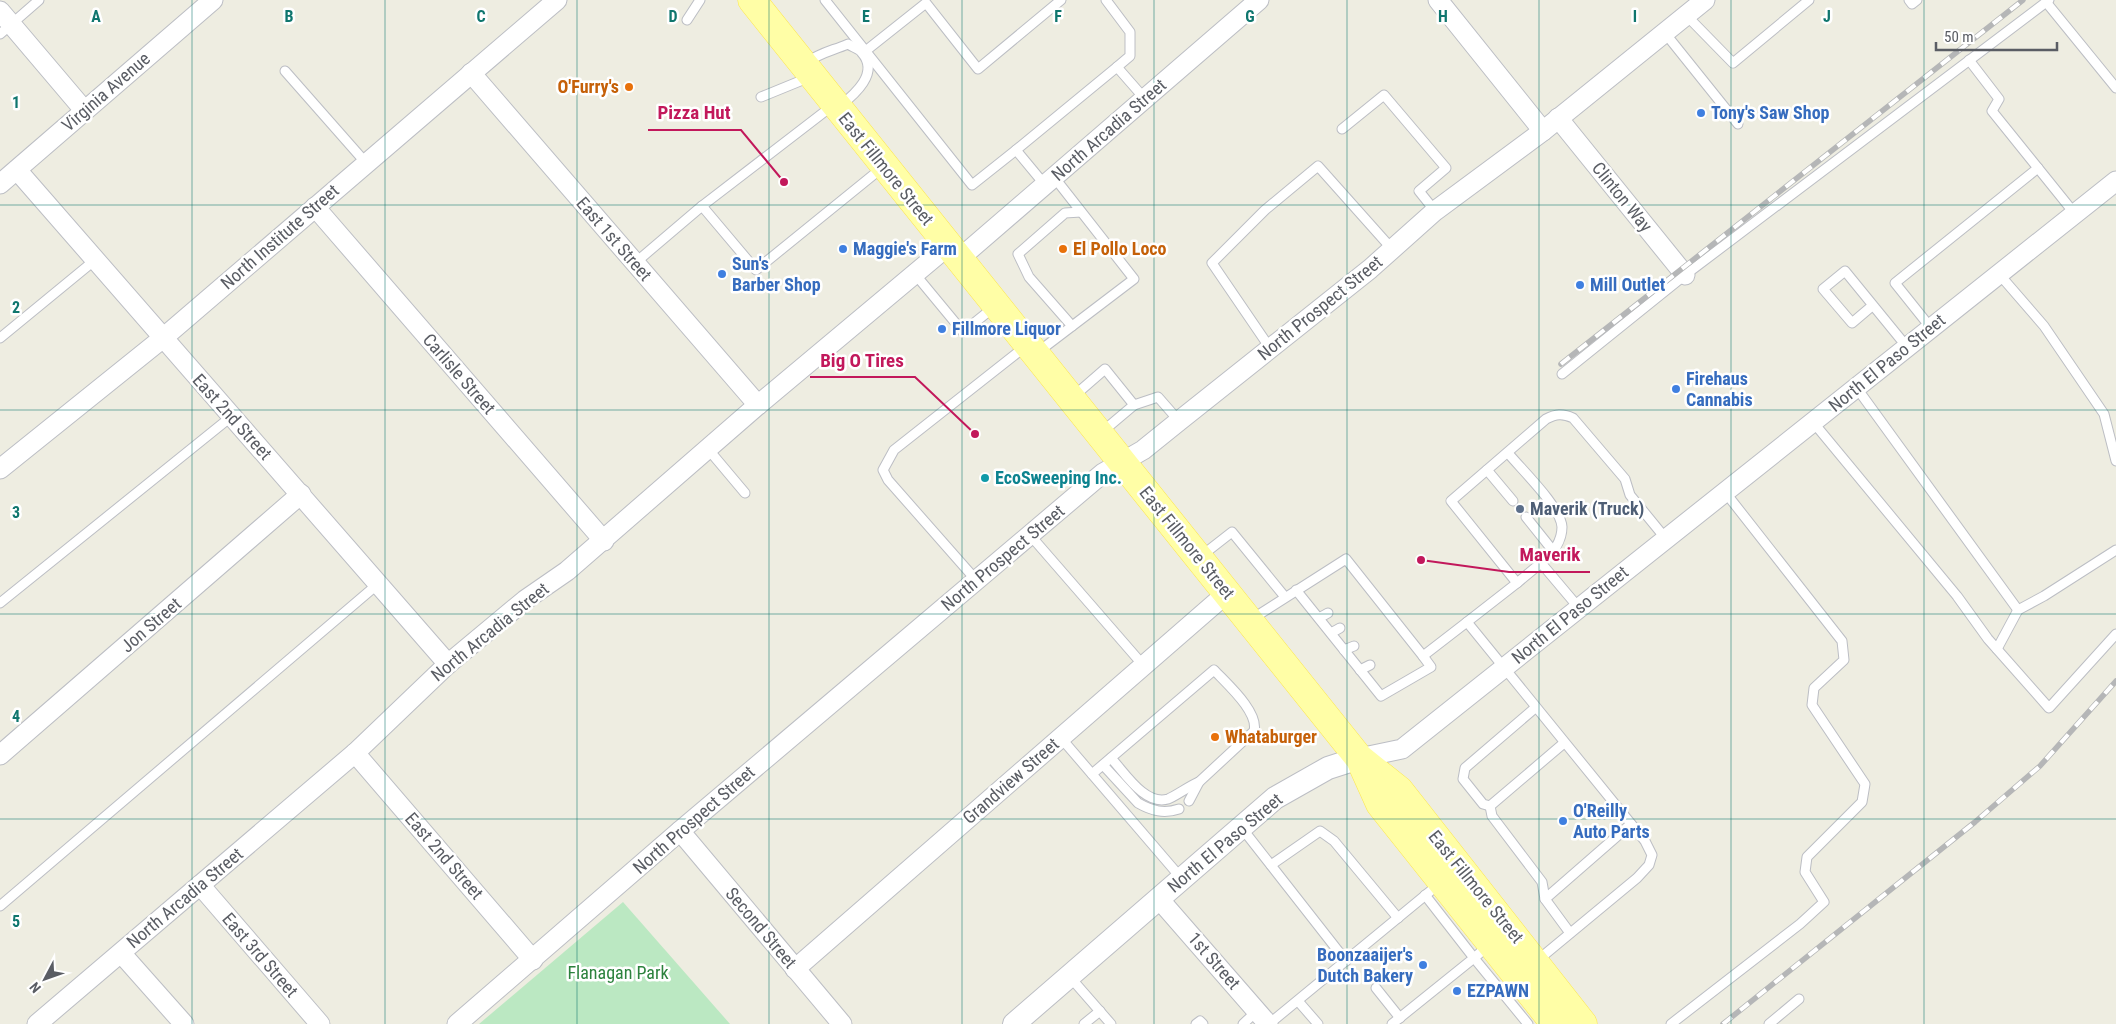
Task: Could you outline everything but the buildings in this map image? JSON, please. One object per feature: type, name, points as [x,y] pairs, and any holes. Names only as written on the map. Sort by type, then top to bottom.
[{"type":"main road","name":"East Fillmore Street","points":[[752,0],[1359,758],[1399,790],[1583,1024]]},
{"type":"main road","name":"East Fillmore Street","points":[[1359,758],[1380,804],[1434,889],[1483,950],[1555,1024]]},
{"type":"street","name":"Virginia Avenue","points":[[0,184],[213,0]]},
{"type":"street","name":"North Arcadia Street","points":[[37,1024],[355,753],[448,664],[525,600],[567,571],[604,541],[758,405],[915,274],[954,253],[1049,181],[1259,0]]},
{"type":"street","points":[[1438,0],[1543,130]]},
{"type":"street","name":"North Prospect Street","points":[[458,1024],[680,831],[1103,473],[1142,450],[1179,421],[1392,249],[1435,211],[1543,130],[1705,0]]},
{"type":"street","name":"North Institute Street","points":[[0,469],[163,338],[552,2]]},
{"type":"street","points":[[4,23],[84,110]]},
{"type":"street","name":"East 1st Street","points":[[471,73],[758,405]]},
{"type":"street","name":"Clinton Way","points":[[1558,118],[1685,275]]},
{"type":"street","name":"East 2nd Street","points":[[17,170],[448,664]]},
{"type":"street","name":"North El Paso Street","points":[[1014,1024],[1275,798],[1328,768],[1359,758],[1402,749],[2116,181]]},
{"type":"street","name":"Carlisle Street","points":[[315,208],[604,541]]},
{"type":"street","name":"Jon Street","points":[[0,755],[301,494]]},
{"type":"street","name":"Grandview Street","points":[[795,969],[1227,593]]},
{"type":"street","name":"East 2nd Street","points":[[355,753],[533,960]]},
{"type":"street","name":"Second Street","points":[[680,831],[842,1024]]},
{"type":"street","name":"East 3rd Street","points":[[200,886],[320,1024]]},
{"type":"street","name":"1st Street","points":[[1159,899],[1265,1020]]},
{"type":"street","points":[[121,953],[184,1024]]},
{"type":"lane","points":[[4,23],[39,0]]},
{"type":"lane","points":[[687,20],[700,0]]},
{"type":"lane","points":[[825,0],[972,185],[1130,56],[1130,32],[1106,0]]},
{"type":"lane","points":[[864,51],[924,2],[978,69],[1061,0]]},
{"type":"lane","points":[[1686,15],[1733,63],[1809,0]]},
{"type":"lane","points":[[1909,0],[1912,4],[1917,0]]},
{"type":"lane","points":[[1562,374],[1685,275],[2047,1],[2116,88]]},
{"type":"lane","points":[[1665,33],[1738,124]]},
{"type":"lane","points":[[761,97],[808,70],[821,52],[832,51],[848,44],[864,51]]},
{"type":"lane","points":[[635,263],[702,206],[861,89],[868,67],[864,51]]},
{"type":"lane","points":[[1969,60],[1999,99],[1992,111],[2074,214]]},
{"type":"lane","points":[[1117,67],[1145,99]]},
{"type":"lane","points":[[285,71],[366,164]]},
{"type":"lane","points":[[1342,129],[1384,95],[1446,168],[1419,191],[1435,211]]},
{"type":"lane","points":[[976,580],[888,480],[883,470],[894,450],[1032,349],[1072,326],[1134,280],[1081,212],[1016,150]]},
{"type":"lane","points":[[702,206],[756,270],[884,166]]},
{"type":"lane","points":[[1270,348],[1212,264],[1265,210],[1318,166],[1392,249]]},
{"type":"lane","points":[[1931,328],[1895,283],[2038,168]]},
{"type":"lane","points":[[1072,326],[1029,277],[1018,254],[1065,213],[1081,212]]},
{"type":"lane","points":[[0,338],[95,260]]},
{"type":"lane","points":[[1872,306],[1852,323],[1823,289],[1845,272],[1907,347]]},
{"type":"lane","points":[[915,274],[963,332],[996,305]]},
{"type":"lane","points":[[1999,274],[2044,326],[2104,414],[2116,460]]},
{"type":"lane","points":[[1071,398],[1105,369],[1134,405]]},
{"type":"lane","points":[[1856,388],[2018,610]]},
{"type":"lane","points":[[1100,434],[1134,405],[1158,397],[1179,421]]},
{"type":"lane","points":[[1517,583],[1451,500],[1546,419],[1556,414],[1565,414],[1573,418],[1625,479],[1630,495],[1666,539]]},
{"type":"lane","points":[[0,603],[232,416]]},
{"type":"lane","points":[[1813,422],[1957,596],[1997,648],[2049,708],[2116,634]]},
{"type":"lane","points":[[708,449],[745,493]]},
{"type":"lane","points":[[1423,656],[1554,552],[1562,528],[1556,511],[1508,453]]},
{"type":"lane","points":[[1487,470],[1513,501]]},
{"type":"lane","points":[[1671,1024],[1800,924],[1824,902],[1805,872],[1807,857],[1862,802],[1864,784],[1812,705],[1814,688],[1844,660],[1842,641],[1725,492]]},
{"type":"lane","points":[[1526,517],[1554,552]]},
{"type":"lane","points":[[1199,558],[1232,532],[1285,597]]},
{"type":"lane","points":[[1030,534],[1142,665]]},
{"type":"lane","points":[[1997,648],[2018,610],[2044,596],[2116,550]]},
{"type":"lane","points":[[1250,621],[1285,597],[1346,558],[1384,608],[1394,627],[1414,645],[1431,667],[1381,696],[1296,590]]},
{"type":"lane","points":[[1541,563],[1579,608]]},
{"type":"lane","points":[[0,906],[379,583]]},
{"type":"lane","points":[[1363,596],[1372,592]]},
{"type":"lane","points":[[1376,612],[1384,608]]},
{"type":"lane","points":[[1319,618],[1328,613]]},
{"type":"lane","points":[[1467,622],[1503,669],[1645,841],[1652,855],[1649,865],[1637,878],[1536,962]]},
{"type":"lane","points":[[1331,633],[1340,628]]},
{"type":"lane","points":[[1405,649],[1414,645]]},
{"type":"lane","points":[[1344,650],[1354,646]]},
{"type":"lane","points":[[1360,670],[1370,665]]},
{"type":"lane","points":[[1092,774],[1214,670],[1253,715],[1256,724],[1254,731],[1199,782],[1180,791],[1171,798],[1163,800],[1150,798],[1111,758]]},
{"type":"lane","points":[[1490,806],[1483,804],[1463,779],[1465,768],[1535,708]]},
{"type":"lane","points":[[1061,738],[1182,879]]},
{"type":"lane","points":[[1490,806],[1564,743]]},
{"type":"lane","points":[[1103,765],[1138,803],[1162,812],[1179,809]]},
{"type":"lane","points":[[1189,800],[1199,782]]},
{"type":"lane","points":[[1490,806],[1492,816],[1542,882],[1545,899],[1570,933]]},
{"type":"lane","points":[[1545,899],[1631,824]]},
{"type":"lane","points":[[1241,827],[1346,961]]},
{"type":"lane","points":[[1271,865],[1320,830],[1334,841],[1398,918]]},
{"type":"lane","points":[[1243,1024],[1265,1020],[1298,1000],[1434,889]]},
{"type":"lane","points":[[1392,1024],[1483,950],[1528,1024]]},
{"type":"lane","points":[[1069,976],[1111,1024]]},
{"type":"lane","points":[[1376,988],[1400,1018]]},
{"type":"lane","points":[[1769,1024],[1799,999]]},
{"type":"lane","points":[[1298,1000],[1318,1024]]},
{"type":"lane","points":[[1084,1024],[1100,1011]]},
{"type":"lane","points":[[1196,1024],[1200,1021],[1203,1024]]},
{"type":"green space","name":"Flanagan Park","points":[[623,902],[730,1024],[479,1024]]},
{"type":"railway","points":[[1561,364],[2023,0]]},
{"type":"railway","points":[[1723,1024],[1975,822],[2040,766],[2116,681]]},
{"type":"place","name":"O'Furry's","points":[[629,87]]},
{"type":"place","name":"Tony's Saw Shop","points":[[1701,113]]},
{"type":"place","name":"Pizza Hut","points":[[784,182]]},
{"type":"place","name":"Maggie's Farm","points":[[843,249]]},
{"type":"place","name":"El Pollo Loco","points":[[1063,249]]},
{"type":"place","name":"Sun's Barber Shop","points":[[722,274]]},
{"type":"place","name":"Mill Outlet","points":[[1580,285]]},
{"type":"place","name":"Fillmore Liquor","points":[[942,329]]},
{"type":"place","name":"Firehaus Cannabis","points":[[1676,389]]},
{"type":"place","name":"Big O Tires","points":[[975,434]]},
{"type":"place","name":"EcoSweeping Inc.","points":[[985,478]]},
{"type":"place","name":"Maverik (Truck)","points":[[1520,509]]},
{"type":"place","name":"Maverik","points":[[1421,560]]},
{"type":"place","name":"Whataburger","points":[[1215,737]]},
{"type":"place","name":"O'Reilly Auto Parts","points":[[1563,821]]},
{"type":"place","name":"Boonzaaijer's Dutch Bakery","points":[[1423,965]]},
{"type":"place","name":"EZPAWN","points":[[1457,991]]}]
